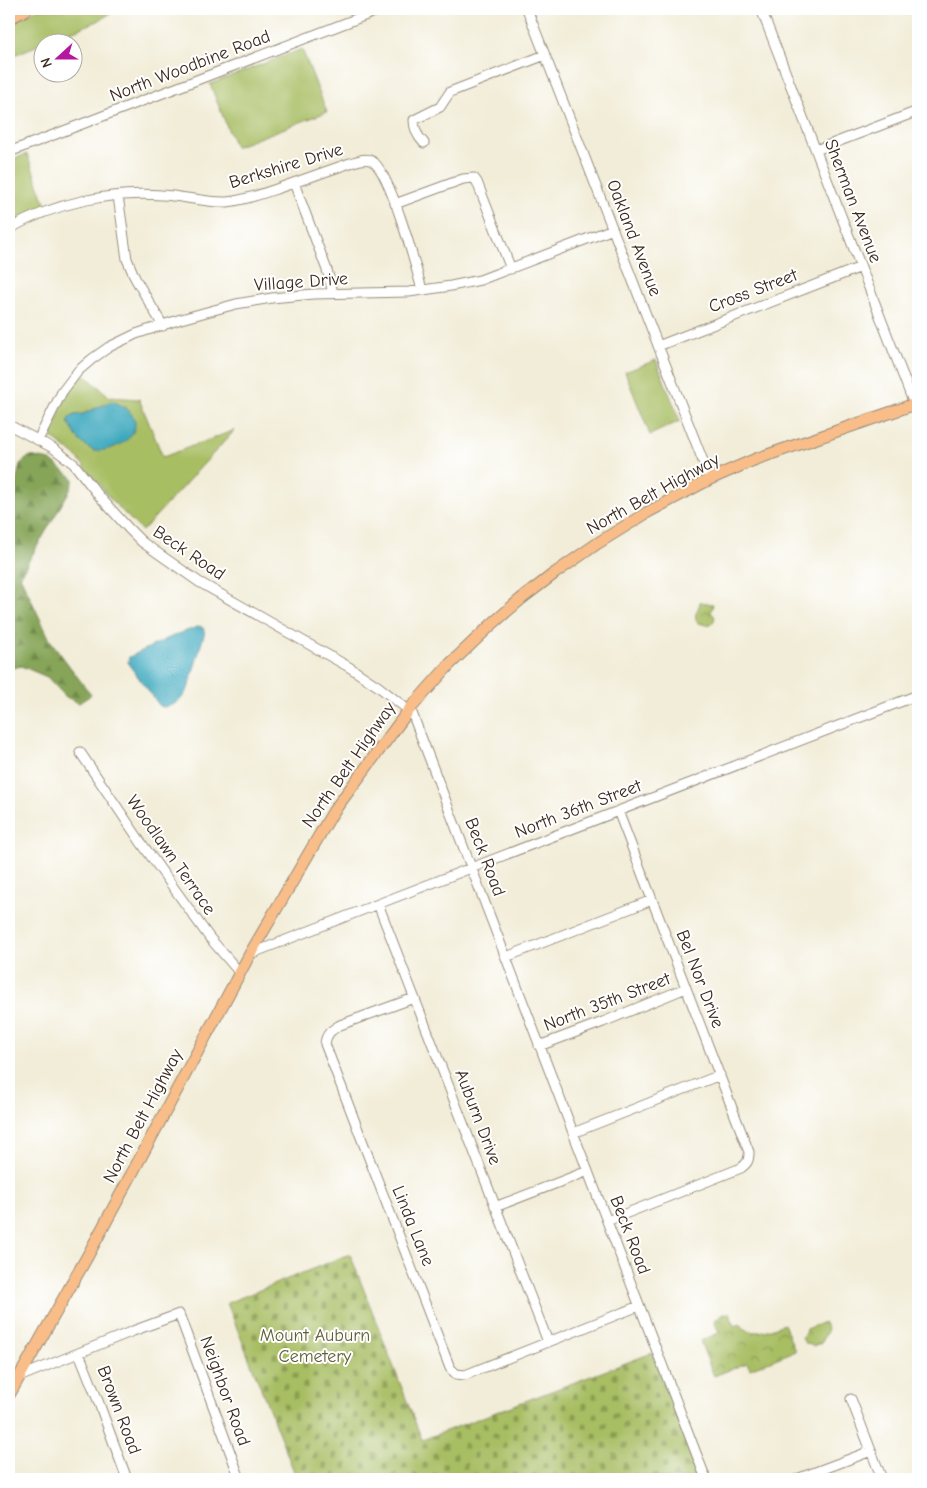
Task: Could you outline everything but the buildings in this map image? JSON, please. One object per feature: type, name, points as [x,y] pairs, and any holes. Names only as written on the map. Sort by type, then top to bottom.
[{"type":"highway","points":[[9,18],[26,9]]},
{"type":"main road","name":"North Belt Highway","points":[[9,1395],[87,1257],[250,954],[333,812],[409,710],[450,664],[486,629],[521,599],[598,543],[643,515],[710,479],[756,459],[916,403]]},
{"type":"street","name":"North Woodbine Road","points":[[9,152],[382,9]]},
{"type":"street","name":"Oakland Avenue","points":[[527,9],[710,479]]},
{"type":"street","name":"Sherman Avenue","points":[[761,9],[860,267],[916,403]]},
{"type":"street","points":[[424,143],[419,138],[414,126],[414,120],[440,106],[450,92],[545,54]]},
{"type":"street","points":[[816,150],[918,111]]},
{"type":"street","name":"Berkshire Drive","points":[[9,230],[33,216],[62,206],[118,196],[161,195],[224,202],[242,200],[350,163],[363,159],[370,160],[378,165],[395,204],[410,245],[422,290]]},
{"type":"street","points":[[395,204],[463,179],[474,178],[478,182],[511,269]]},
{"type":"street","points":[[294,183],[327,270],[333,293]]},
{"type":"street","points":[[118,196],[127,259],[135,278],[163,326]]},
{"type":"street","name":"Village Drive","points":[[38,440],[62,392],[78,371],[109,347],[123,340],[236,304],[272,298],[333,293],[371,294],[422,290],[480,280],[612,229]]},
{"type":"street","name":"Cross Street","points":[[658,346],[860,267]]},
{"type":"street","name":"Beck Road","points":[[9,425],[53,448],[74,464],[100,497],[142,542],[199,582],[349,667],[379,687],[412,713],[706,1479]]},
{"type":"street","name":"North 36th Street","points":[[250,954],[918,695]]},
{"type":"street","name":"Woodlawn Terrace","points":[[80,752],[209,937],[240,973]]},
{"type":"street","name":"Bel Nor Drive","points":[[607,1221],[741,1168],[747,1164],[749,1159],[749,1152],[618,811]]},
{"type":"street","points":[[506,957],[652,900]]},
{"type":"street","name":"Auburn Drive","points":[[378,904],[548,1342]]},
{"type":"street","name":"North 35th Street","points":[[540,1046],[686,988]]},
{"type":"street","name":"Linda Lane","points":[[414,998],[340,1025],[329,1032],[326,1044],[450,1368],[456,1374],[465,1375],[548,1342]]},
{"type":"street","points":[[573,1133],[720,1075]]},
{"type":"street","points":[[495,1207],[588,1171]]},
{"type":"street","points":[[548,1342],[639,1306]]},
{"type":"street","name":"Neighbor Road","points":[[79,1354],[179,1314],[240,1479]]},
{"type":"street","points":[[19,1377],[79,1354]]},
{"type":"street","name":"Brown Road","points":[[79,1354],[98,1398],[127,1479]]},
{"type":"street","points":[[851,1398],[882,1479]]},
{"type":"street","points":[[797,1479],[871,1451]]},
{"type":"green space","points":[[38,9],[118,9],[98,21],[71,32],[32,32],[32,48],[9,57],[9,24]]},
{"type":"green space","points":[[302,49],[327,112],[235,147],[210,84]]},
{"type":"green space","points":[[27,154],[47,208],[24,216],[9,224],[9,161]]},
{"type":"green space","points":[[656,360],[680,421],[650,435],[625,372]]},
{"type":"green space","points":[[85,375],[110,397],[139,399],[163,457],[235,430],[142,531],[114,503],[75,455],[52,438],[52,432],[64,400],[78,380]],"holes":[[[112,401],[127,408],[94,451],[78,439],[68,422],[74,415],[83,414]]]},
{"type":"green space","points":[[30,456],[50,460],[74,479],[70,490],[20,576],[50,640],[91,695],[79,703],[66,697],[47,677],[21,666],[9,669],[9,501],[12,501],[20,464]]},
{"type":"green space","points":[[700,602],[713,604],[711,612],[715,617],[713,623],[708,625],[698,623],[696,620]]},
{"type":"green space","name":"Mount Auburn Cemetery","points":[[350,1254],[422,1440],[652,1353],[700,1479],[297,1479],[227,1303]]},
{"type":"green space","points":[[725,1313],[726,1315],[729,1313],[734,1326],[740,1324],[750,1331],[761,1332],[784,1324],[795,1351],[750,1369],[747,1363],[714,1376],[700,1341],[719,1333],[714,1320]]},
{"type":"green space","points":[[824,1322],[828,1329],[821,1343],[813,1346],[805,1343],[802,1338],[807,1329]]},
{"type":"water","points":[[112,401],[126,408],[133,416],[135,425],[133,433],[127,440],[117,446],[106,450],[94,451],[78,439],[68,422],[69,418]]},
{"type":"water","points":[[200,626],[205,631],[188,689],[177,702],[170,706],[162,707],[129,665],[129,657],[175,635]]}]
